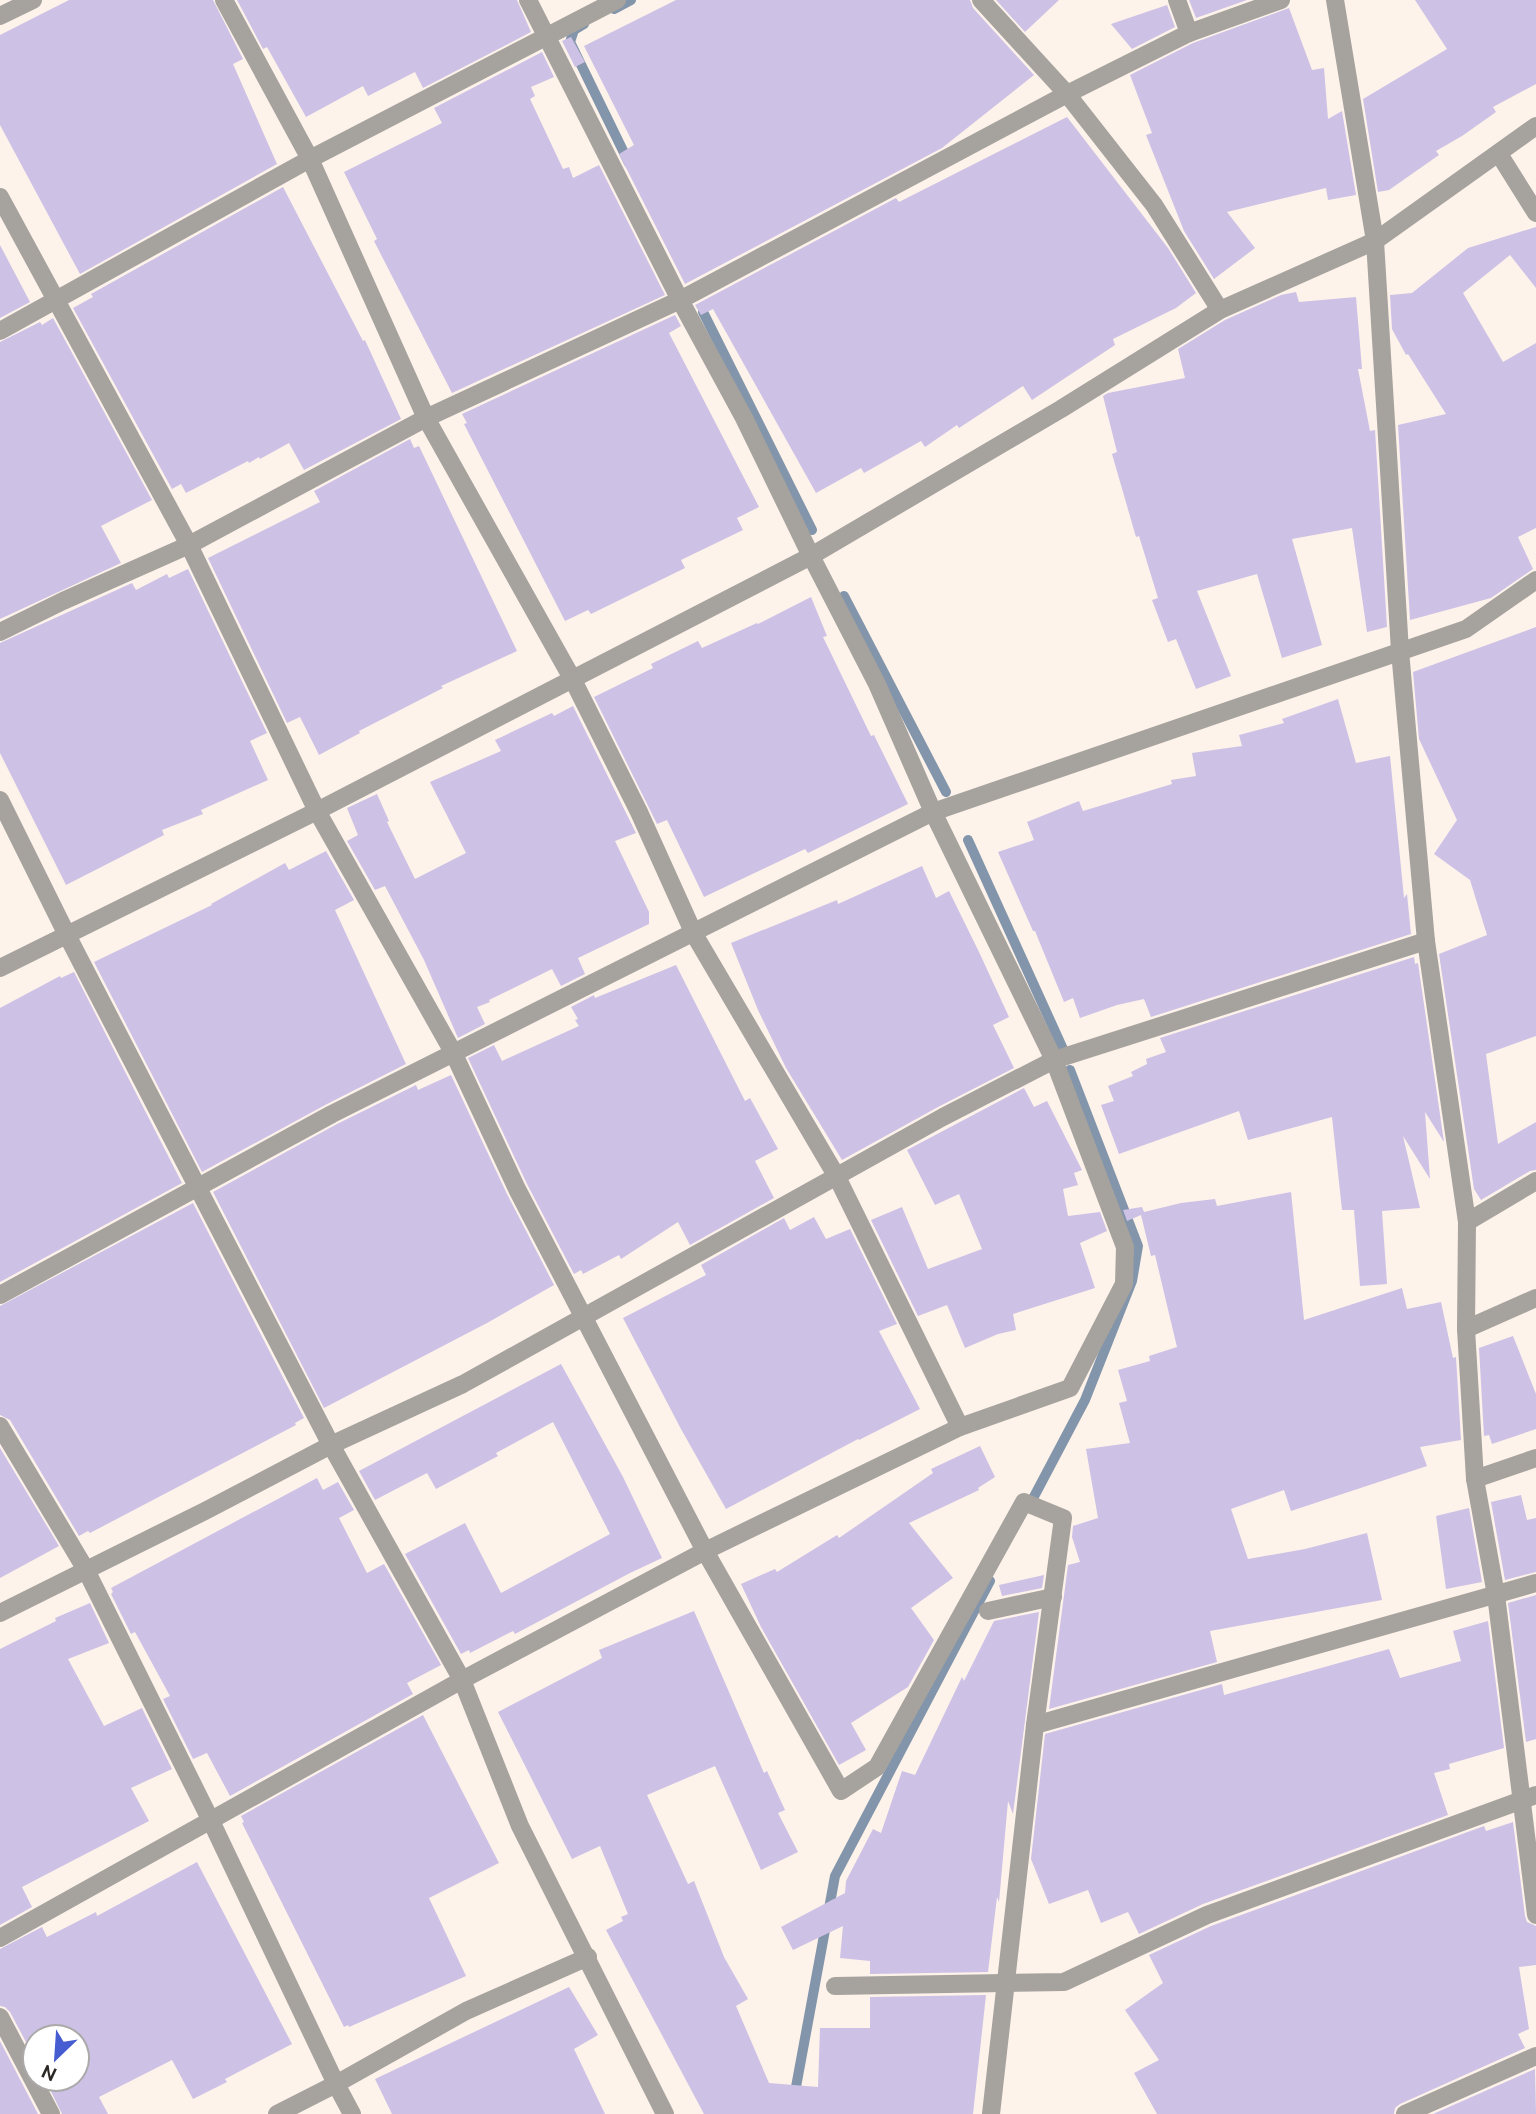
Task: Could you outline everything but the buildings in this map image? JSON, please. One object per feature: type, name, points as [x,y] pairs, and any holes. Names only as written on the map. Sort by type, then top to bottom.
[{"type":"street","points":[[0,16],[33,0]]},
{"type":"street","points":[[224,0],[310,159],[426,418],[573,680],[639,812],[694,934],[837,1177],[960,1427]]},
{"type":"street","points":[[0,1938],[463,1680],[705,1551],[960,1427],[1070,1388],[1124,1284],[1125,1247],[1054,1060],[933,812],[877,684],[744,418],[680,300],[528,0]]},
{"type":"street","points":[[0,331],[310,159],[617,0]]},
{"type":"street","points":[[981,0],[1067,94],[1154,205],[1220,310]]},
{"type":"street","points":[[1177,0],[1189,33]]},
{"type":"street","points":[[0,632],[189,545],[426,418],[680,300],[1067,94],[1189,33],[1282,0]]},
{"type":"street","points":[[1335,0],[1375,241],[1400,650],[1426,941],[1467,1222],[1466,1329],[1475,1479],[1528,1798],[1536,1915]]},
{"type":"street","points":[[0,968],[317,811],[811,556],[1061,410],[1220,310],[1375,241],[1536,127]]},
{"type":"street","points":[[1499,154],[1536,213]]},
{"type":"street","points":[[0,197],[189,545],[317,811],[453,1052],[517,1189],[705,1551],[841,1791],[877,1767],[1024,1502],[1063,1518],[1035,1725],[991,2114]]},
{"type":"street","points":[[0,1295],[332,1114],[933,812],[1466,629],[1536,580]]},
{"type":"street","points":[[0,800],[66,935],[331,1445],[463,1680],[520,1825],[665,2114]]},
{"type":"street","points":[[0,1613],[331,1445],[463,1384],[943,1117],[1054,1060],[1426,941]]},
{"type":"street","points":[[1467,1222],[1536,1181]]},
{"type":"street","points":[[1466,1329],[1536,1298]]},
{"type":"street","points":[[0,1426],[86,1570],[352,2114]]},
{"type":"street","points":[[1475,1479],[1536,1458]]},
{"type":"street","points":[[1035,1725],[1536,1583]]},
{"type":"street","points":[[988,1611],[1053,1597]]},
{"type":"street","points":[[835,1986],[1064,1982],[1207,1915],[1528,1798]]},
{"type":"street","points":[[277,2114],[466,2011],[588,1957]]},
{"type":"street","points":[[0,2017],[51,2114]]},
{"type":"street","points":[[1405,2114],[1536,2056]]},
{"type":"waterway","points":[[614,9],[631,0]]},
{"type":"waterway","points":[[584,24],[574,30],[570,42],[629,163]]},
{"type":"waterway","points":[[703,312],[812,530]]},
{"type":"waterway","points":[[844,596],[946,792]]},
{"type":"waterway","points":[[968,840],[1063,1049]]},
{"type":"waterway","points":[[1028,1508],[1085,1400],[1132,1281],[1138,1246],[1070,1070]]},
{"type":"waterway","points":[[791,2114],[835,1876],[990,1581]]}]
